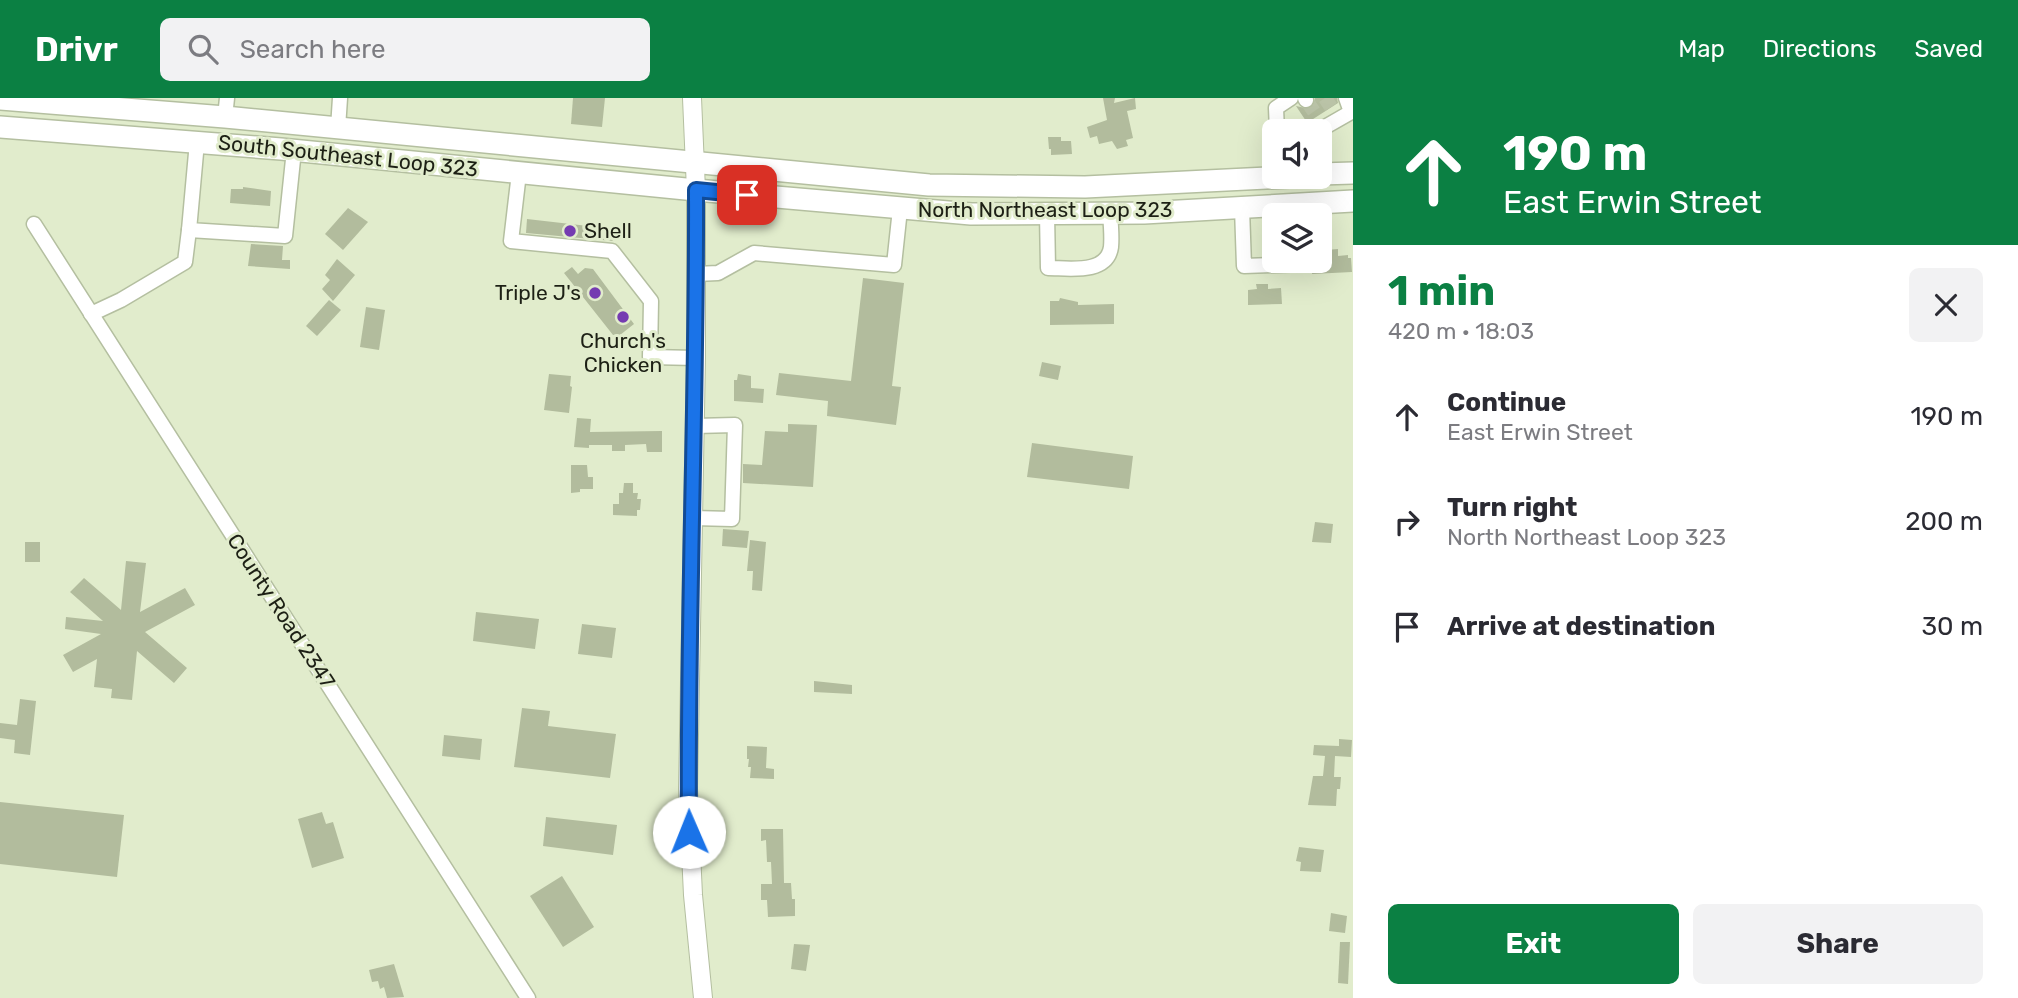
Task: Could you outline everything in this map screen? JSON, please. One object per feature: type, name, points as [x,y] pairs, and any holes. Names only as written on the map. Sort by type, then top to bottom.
[{"type":"highway","name":"South Southeast Loop 323","points":[[0,99],[226,108],[338,128],[695,164]]},
{"type":"highway","name":"South Southeast Loop 323","points":[[0,127],[294,150],[696,190]]},
{"type":"highway","name":"North Northeast Loop 323","points":[[695,164],[890,182],[981,187],[1085,187],[1262,178]]},
{"type":"highway","points":[[1332,174],[1353,173]]},
{"type":"highway","name":"North Northeast Loop 323","points":[[696,190],[971,214],[1111,214],[1353,201]]},
{"type":"main road","points":[[692,98],[696,190],[696,358],[688,745],[689,846],[704,998]]},
{"type":"street","points":[[338,128],[340,98]]},
{"type":"street","points":[[1276,119],[1276,108],[1301,99]]},
{"type":"street","points":[[1329,119],[1344,109]]},
{"type":"street","points":[[91,314],[121,300],[185,262],[197,142]]},
{"type":"street","points":[[189,230],[285,236],[294,150]]},
{"type":"street","points":[[519,173],[510,241],[612,251],[651,301],[650,357],[696,358]]},
{"type":"street","points":[[1242,208],[1244,266],[1262,265]]},
{"type":"street","points":[[696,274],[718,273],[754,253],[894,265],[900,209]]},
{"type":"street","points":[[1046,214],[1048,268],[1094,267],[1101,264],[1111,249],[1111,214]]},
{"type":"street","name":"County Road 2347","points":[[34,224],[528,998]]},
{"type":"street","points":[[693,518],[732,519],[735,425],[695,426]]},
{"type":"building","points":[[573,98],[605,98],[602,127],[571,124]]},
{"type":"building","points":[[1103,98],[1115,98],[1114,103],[1135,98],[1136,109],[1127,111],[1133,138],[1126,140],[1128,146],[1117,149],[1112,141],[1099,144],[1097,136],[1090,138],[1087,127],[1107,120]]},
{"type":"building","points":[[1315,98],[1337,98],[1338,103],[1313,119],[1305,119],[1296,106],[1310,109]]},
{"type":"building","points":[[1048,137],[1061,137],[1061,141],[1071,141],[1072,154],[1051,155]]},
{"type":"building","points":[[243,187],[271,191],[270,206],[230,203],[231,189]]},
{"type":"building","points":[[348,208],[368,222],[343,250],[325,234]]},
{"type":"building","name":"Shell","points":[[527,219],[614,229],[613,241],[526,233]]},
{"type":"building","points":[[251,244],[283,246],[282,260],[290,260],[290,269],[248,266]]},
{"type":"building","points":[[1338,249],[1338,256],[1348,255],[1348,258],[1351,258],[1352,272],[1332,273],[1332,250]]},
{"type":"building","points":[[337,259],[355,275],[333,301],[322,289],[330,280],[325,275]]},
{"type":"building","name":"Triple J's","points":[[572,267],[578,274],[585,268],[593,269],[634,324],[620,335],[613,335],[564,273]]},
{"type":"building","points":[[863,278],[904,283],[892,386],[901,387],[896,425],[827,416],[828,401],[776,395],[779,373],[851,381]]},
{"type":"building","points":[[1256,284],[1268,284],[1268,289],[1281,288],[1282,304],[1248,305],[1248,290],[1257,289]]},
{"type":"building","points":[[1060,298],[1078,302],[1078,305],[1114,304],[1114,324],[1050,325],[1050,301],[1059,301]]},
{"type":"building","points":[[329,300],[341,310],[317,336],[306,326]]},
{"type":"building","points":[[366,307],[385,310],[379,350],[360,347]]},
{"type":"building","points":[[1042,362],[1061,366],[1058,380],[1039,376]]},
{"type":"building","points":[[549,374],[571,376],[569,413],[544,410]]},
{"type":"building","points":[[738,374],[751,376],[751,388],[764,389],[763,403],[734,401],[734,380],[737,380]]},
{"type":"building","points":[[577,418],[591,419],[590,432],[662,431],[662,452],[647,452],[646,444],[625,445],[625,451],[612,451],[612,445],[574,447]]},
{"type":"building","points":[[788,424],[817,425],[813,487],[743,483],[743,464],[762,465],[765,431],[788,432]]},
{"type":"building","points":[[1032,443],[1133,456],[1129,489],[1027,477]]},
{"type":"building","points":[[571,465],[587,465],[588,477],[593,477],[593,489],[580,489],[580,492],[571,493]]},
{"type":"building","points":[[624,483],[633,483],[633,493],[638,493],[637,499],[641,499],[637,516],[613,515],[613,504],[619,504],[619,493],[623,493]]},
{"type":"building","points":[[1315,522],[1333,524],[1331,543],[1312,542]]},
{"type":"building","points":[[723,529],[749,531],[747,548],[722,546]]},
{"type":"building","points":[[750,540],[766,542],[762,591],[752,590],[753,571],[747,571]]},
{"type":"building","points":[[25,542],[40,542],[40,562],[25,562]]},
{"type":"building","points":[[126,561],[146,563],[140,612],[185,588],[195,605],[145,632],[187,668],[174,683],[137,651],[132,700],[111,698],[112,689],[94,687],[97,659],[73,672],[63,655],[101,634],[65,629],[66,617],[103,621],[70,592],[84,578],[121,610]]},
{"type":"building","points":[[476,612],[539,619],[535,649],[473,641]]},
{"type":"building","points":[[582,624],[616,628],[612,658],[578,654]]},
{"type":"building","points":[[814,681],[852,685],[852,694],[814,692]]},
{"type":"building","points":[[20,699],[36,701],[30,755],[14,753],[15,740],[0,738],[0,723],[17,725]]},
{"type":"building","points":[[522,708],[550,711],[548,726],[616,734],[610,778],[514,767]]},
{"type":"building","points":[[444,735],[482,739],[480,760],[442,756]]},
{"type":"building","points":[[1339,739],[1352,740],[1351,757],[1335,756],[1334,777],[1341,777],[1336,806],[1308,805],[1313,776],[1323,776],[1325,756],[1313,755],[1314,745],[1339,746]]},
{"type":"building","points":[[747,746],[767,747],[766,768],[774,769],[774,779],[750,778]]},
{"type":"building","points":[[0,802],[124,815],[117,877],[0,864]]},
{"type":"building","points":[[322,812],[326,824],[333,822],[344,858],[312,868],[298,819]]},
{"type":"building","points":[[546,817],[617,825],[613,855],[543,846]]},
{"type":"building","points":[[761,829],[783,829],[784,883],[791,883],[795,916],[768,917],[767,900],[761,900],[761,884],[772,884],[771,862],[767,862],[766,840],[761,841]]},
{"type":"building","points":[[1299,847],[1324,850],[1321,872],[1300,871],[1301,862],[1296,861]]},
{"type":"building","points":[[562,876],[594,927],[563,947],[530,896]]},
{"type":"building","points":[[1331,913],[1347,916],[1345,933],[1329,931]]},
{"type":"building","points":[[1340,942],[1350,942],[1348,984],[1338,983]]},
{"type":"building","points":[[794,944],[810,945],[806,971],[791,969]]},
{"type":"building","points":[[394,964],[404,997],[387,998],[384,987],[380,989],[378,981],[372,982],[369,970]]},
{"type":"tunnel","points":[[1325,98],[1331,107]]},
{"type":"tunnel","points":[[1306,100],[1317,116]]},
{"type":"place","name":"Shell","points":[[570,231]]},
{"type":"place","name":"Triple J's","points":[[595,293]]},
{"type":"place","name":"Church's Chicken","points":[[623,317]]},
{"type":"route","points":[[689,832],[696,190],[747,195]]}]
